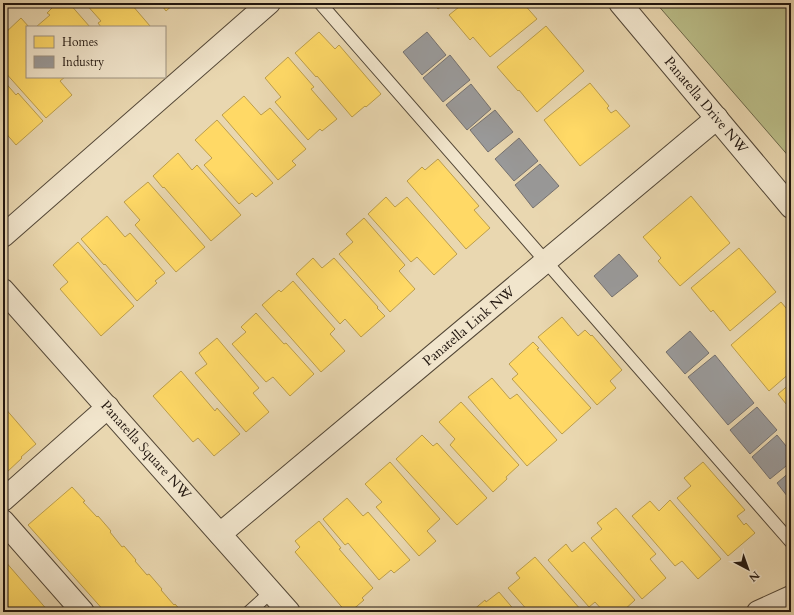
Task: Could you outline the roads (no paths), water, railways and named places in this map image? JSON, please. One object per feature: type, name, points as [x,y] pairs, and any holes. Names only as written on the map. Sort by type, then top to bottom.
[{"type":"street","points":[[3,236],[269,3]]},
{"type":"street","name":"Panatella Drive NW","points":[[620,3],[791,207]]},
{"type":"street","name":"Panatella Link NW","points":[[220,534],[716,118]]},
{"type":"street","name":"Panatella Square NW","points":[[3,290],[289,612]]},
{"type":"street","points":[[3,500],[108,407]]},
{"type":"street","points":[[3,521],[83,612]]},
{"type":"street","points":[[758,612],[791,597]]},
{"type":"lane","points":[[320,3],[791,542]]},
{"type":"lane","points":[[249,612],[271,592]]}]
